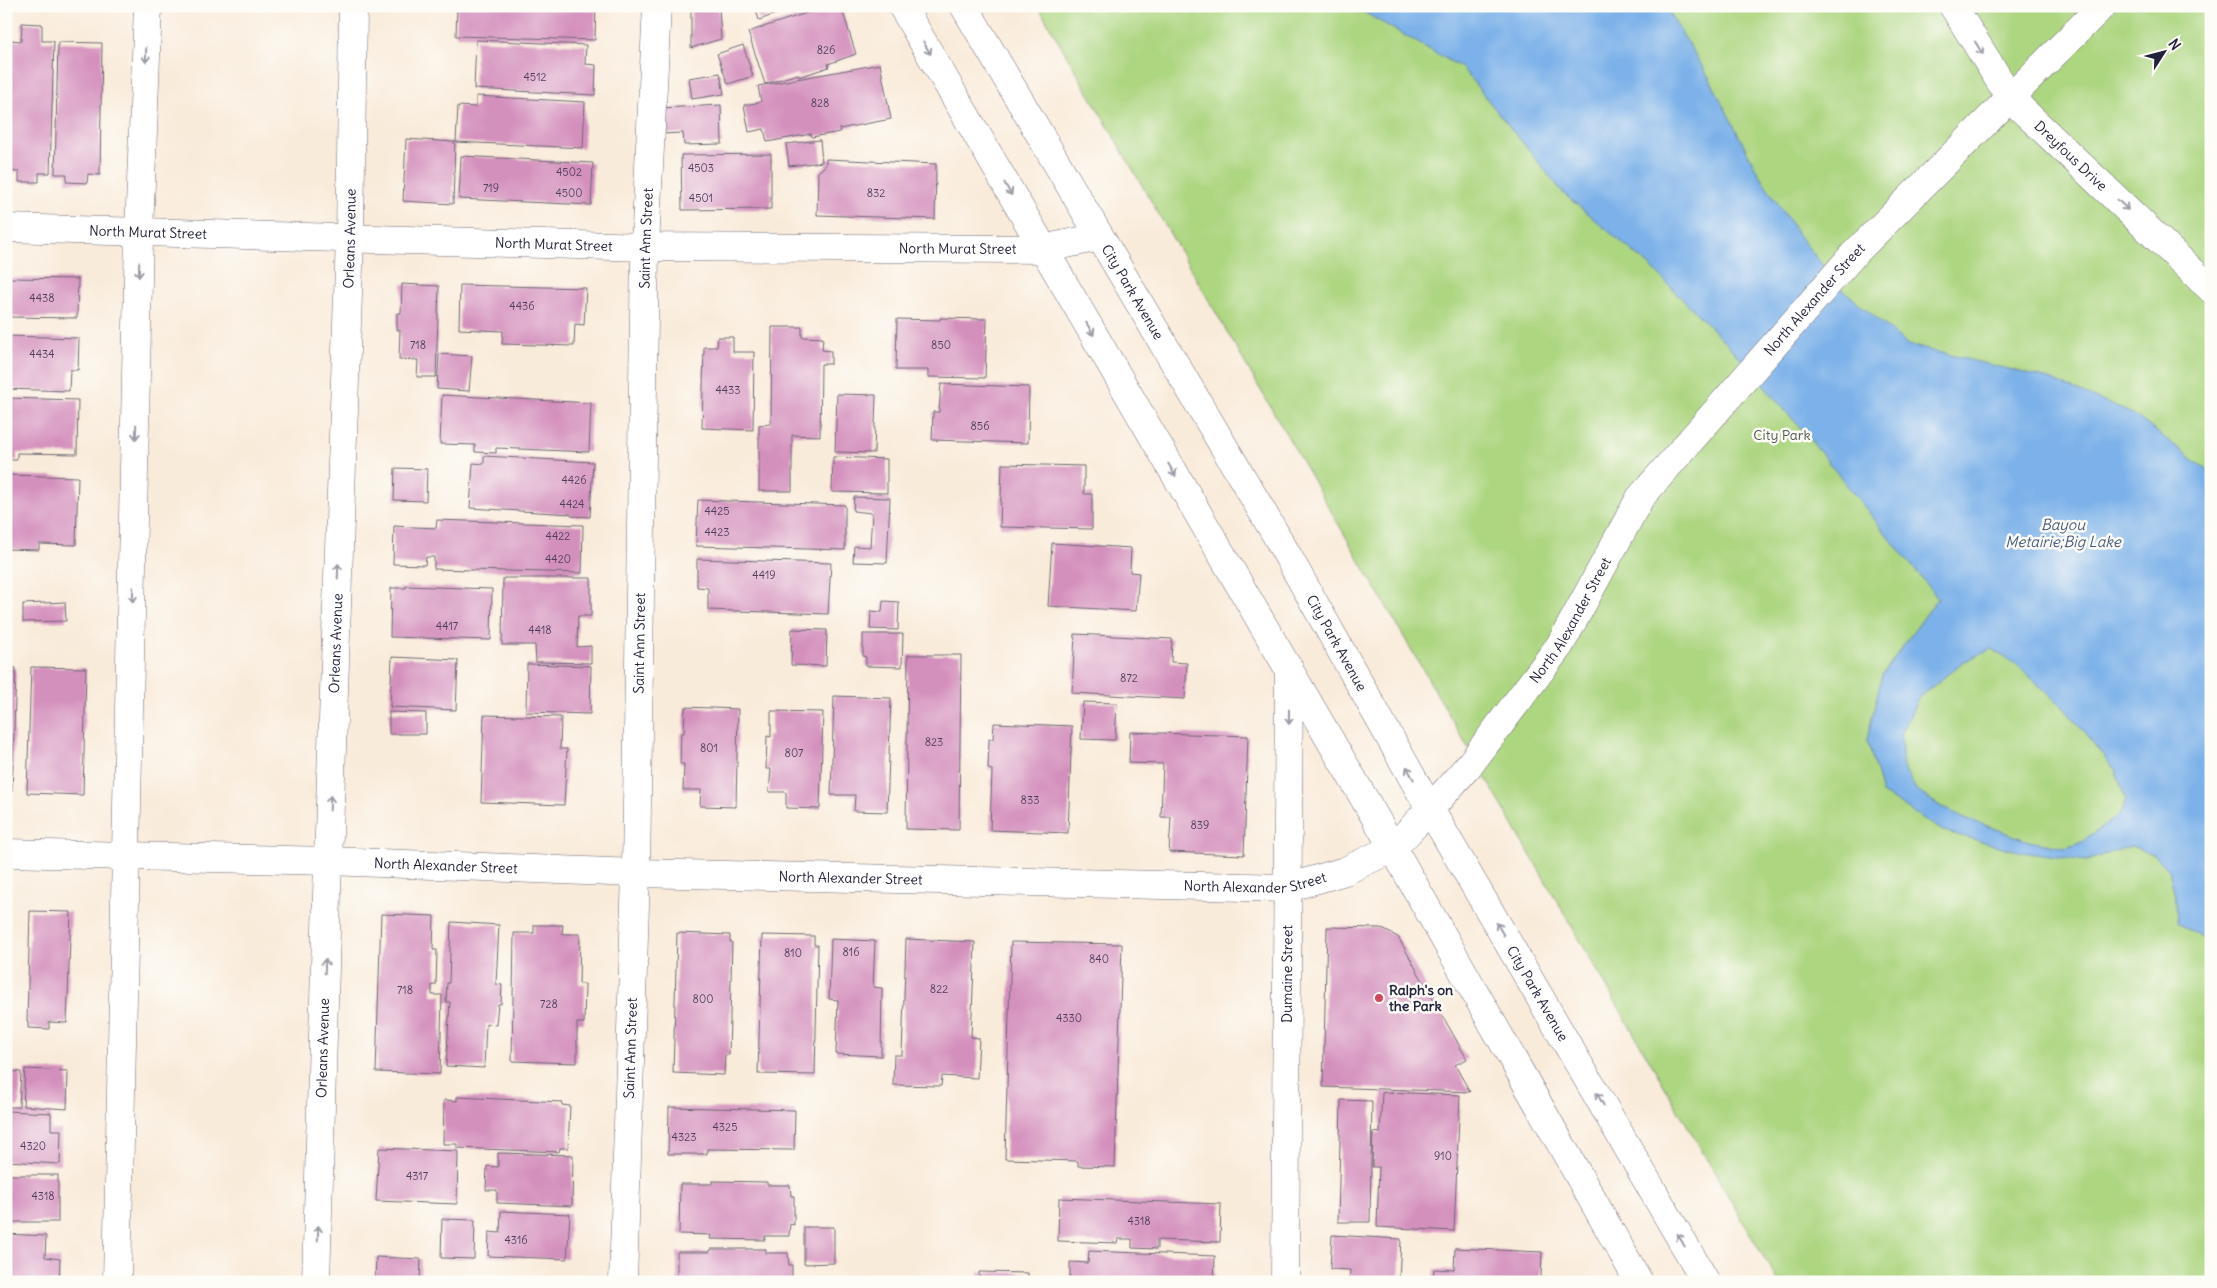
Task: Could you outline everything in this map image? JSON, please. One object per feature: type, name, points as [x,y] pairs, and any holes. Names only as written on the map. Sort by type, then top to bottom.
[{"type":"street","points":[[117,1282],[128,856],[139,232],[148,6]]},
{"type":"street","name":"Orleans Avenue","points":[[316,1282],[328,861],[350,238],[353,6]]},
{"type":"street","name":"Saint Ann Street","points":[[623,1282],[636,873],[645,247],[657,6]]},
{"type":"street","points":[[902,6],[1393,848],[1639,1282]]},
{"type":"street","name":"City Park Avenue","points":[[964,6],[1276,535],[1430,809],[1706,1282]]},
{"type":"street","name":"Dreyfous Drive","points":[[1953,6],[2011,99],[2211,289]]},
{"type":"street","name":"North Alexander Street","points":[[6,853],[328,861],[636,873],[1287,888],[1345,872],[1393,848],[1471,763],[1560,644],[1640,498],[1734,390],[1853,255],[2102,6]]},
{"type":"street","name":"North Murat Street","points":[[6,228],[645,247],[1043,249],[1099,237]]},
{"type":"street","name":"Dumaine Street","points":[[1284,1282],[1289,668]]},
{"type":"green space","name":"City Park","points":[[1038,6],[2211,6],[2211,1282],[1778,1282]]},
{"type":"water","name":"Bayou Metairie;Big Lake","points":[[1353,6],[1665,6],[1710,79],[1758,173],[1799,236],[1841,288],[1908,345],[2049,379],[2133,414],[2211,473],[2211,944],[2177,922],[2176,900],[2169,870],[2153,854],[2131,846],[2086,861],[2021,852],[1943,831],[1882,793],[1867,739],[1882,675],[1938,598],[1804,432],[1728,345],[1649,265],[1564,194],[1462,68]],"holes":[[[1991,649],[2016,664],[2065,709],[2116,771],[2126,800],[2119,815],[2082,842],[2066,848],[2029,841],[1965,818],[1940,806],[1917,791],[1903,768],[1901,735],[1918,698],[1963,662]]]},
{"type":"building","points":[[457,6],[596,6],[595,40],[456,36]]},
{"type":"building","points":[[691,6],[719,6],[721,39],[691,48]]},
{"type":"building","points":[[755,6],[789,6],[790,9],[759,20]]},
{"type":"building","points":[[828,6],[841,6],[856,54],[828,64],[829,67],[799,77],[798,74],[765,84],[748,32]]},
{"type":"building","points":[[22,23],[42,24],[42,41],[54,41],[50,173],[39,173],[39,182],[19,182],[19,172],[6,171],[10,40],[21,41]]},
{"type":"building","points":[[476,40],[586,45],[585,64],[596,65],[595,95],[474,89]]},
{"type":"building","points":[[58,42],[102,43],[100,175],[88,174],[87,183],[66,182],[67,174],[55,174]]},
{"type":"building","points":[[743,45],[753,76],[728,84],[717,54]]},
{"type":"building","points":[[880,64],[891,119],[839,129],[840,132],[812,137],[811,134],[767,142],[764,129],[749,132],[744,105],[761,102],[758,86]]},
{"type":"building","points":[[720,73],[724,94],[692,99],[689,78]]},
{"type":"building","points":[[476,96],[585,102],[583,148],[456,142],[458,106],[476,107]]},
{"type":"building","points":[[721,105],[722,144],[684,145],[683,133],[662,134],[661,108]]},
{"type":"building","points":[[406,139],[455,142],[453,204],[403,201]]},
{"type":"building","points":[[820,140],[822,162],[789,166],[786,144]]},
{"type":"building","points":[[771,154],[771,209],[682,210],[681,155]]},
{"type":"building","points":[[461,156],[593,163],[591,205],[459,199]]},
{"type":"building","points":[[826,159],[936,164],[935,219],[817,215],[818,172],[826,165]]},
{"type":"building","points":[[6,278],[78,279],[77,318],[6,317]]},
{"type":"building","points":[[402,284],[439,286],[436,377],[417,377],[418,360],[399,359],[400,330],[397,330],[397,313],[401,313]]},
{"type":"building","points":[[460,285],[586,288],[584,325],[575,324],[574,346],[502,344],[503,331],[459,329]]},
{"type":"building","points":[[940,318],[987,319],[985,378],[928,377],[928,370],[896,370],[897,319],[940,320]]},
{"type":"building","points":[[772,327],[802,327],[802,337],[823,338],[822,350],[831,351],[831,364],[821,364],[820,436],[792,435],[792,491],[759,491],[759,425],[771,424]]},
{"type":"building","points":[[6,336],[79,338],[78,370],[70,370],[69,391],[6,389]]},
{"type":"building","points":[[718,337],[733,337],[733,352],[754,352],[753,430],[702,428],[704,347],[717,347]]},
{"type":"building","points":[[439,354],[472,356],[469,391],[437,389]]},
{"type":"building","points":[[941,384],[1029,387],[1028,443],[932,440],[933,412],[939,412]]},
{"type":"building","points":[[837,394],[876,395],[874,453],[835,452]]},
{"type":"building","points":[[442,395],[591,403],[589,452],[496,448],[496,453],[475,452],[475,445],[440,444]]},
{"type":"building","points":[[6,398],[78,400],[77,454],[17,453],[17,460],[6,460]]},
{"type":"building","points":[[484,456],[593,462],[590,517],[571,516],[571,514],[470,508],[473,463],[484,464]]},
{"type":"building","points":[[833,457],[887,459],[887,493],[832,492]]},
{"type":"building","points":[[1002,464],[1084,466],[1084,494],[1092,494],[1092,529],[1000,527]]},
{"type":"building","points":[[395,468],[427,469],[426,501],[394,500]]},
{"type":"building","points":[[6,475],[78,477],[76,545],[39,544],[39,550],[6,549]]},
{"type":"building","points":[[854,497],[890,498],[887,563],[853,562],[854,546],[870,547],[872,513],[853,511]]},
{"type":"building","points":[[698,500],[845,505],[845,550],[696,546]]},
{"type":"building","points":[[437,520],[583,525],[582,573],[434,569],[434,557],[426,557],[425,565],[393,564],[394,526],[436,528]]},
{"type":"building","points":[[1052,543],[1131,548],[1130,572],[1139,573],[1136,611],[1048,606]]},
{"type":"building","points":[[697,559],[831,563],[828,614],[708,610],[708,588],[697,587]]},
{"type":"building","points":[[503,578],[591,578],[591,616],[578,616],[577,647],[591,646],[591,663],[536,662],[535,645],[502,645]]},
{"type":"building","points":[[406,586],[492,589],[491,640],[390,637],[391,588],[406,588]]},
{"type":"building","points":[[883,601],[899,602],[898,630],[870,629],[871,611],[882,612]]},
{"type":"building","points":[[65,602],[66,621],[23,622],[23,604]]},
{"type":"building","points":[[792,629],[827,630],[826,666],[791,665]]},
{"type":"building","points":[[863,634],[903,634],[902,667],[866,666],[866,657],[863,656]]},
{"type":"building","points":[[1075,634],[1172,639],[1171,662],[1187,663],[1185,699],[1072,693]]},
{"type":"building","points":[[908,655],[961,655],[959,830],[906,829]]},
{"type":"building","points":[[392,657],[458,660],[456,710],[390,707]]},
{"type":"building","points":[[527,664],[591,666],[590,714],[526,712]]},
{"type":"building","points":[[31,667],[86,668],[83,795],[27,793]]},
{"type":"building","points":[[6,668],[16,668],[12,792],[6,792]]},
{"type":"building","points":[[834,696],[891,698],[887,812],[854,811],[855,795],[831,795]]},
{"type":"building","points":[[1083,702],[1117,703],[1115,740],[1081,739]]},
{"type":"building","points":[[685,707],[738,709],[736,807],[700,806],[701,790],[683,790],[684,764],[680,764],[681,733],[684,733]]},
{"type":"building","points":[[771,711],[823,712],[820,809],[786,808],[786,792],[769,792],[771,769],[766,769],[767,736],[771,737]]},
{"type":"building","points":[[389,712],[426,713],[426,734],[389,734]]},
{"type":"building","points":[[484,715],[561,717],[560,749],[567,749],[564,805],[481,802]]},
{"type":"building","points":[[994,723],[1072,726],[1068,833],[990,830],[992,770],[988,769],[989,739],[993,739]]},
{"type":"building","points":[[1130,732],[1248,736],[1244,855],[1169,852],[1171,817],[1161,817],[1163,764],[1129,763]]},
{"type":"building","points":[[30,911],[71,912],[67,1023],[49,1022],[49,1029],[28,1028]]},
{"type":"building","points":[[381,914],[434,916],[433,950],[437,950],[436,985],[432,985],[432,995],[442,995],[440,1074],[376,1072]]},
{"type":"building","points":[[451,922],[499,925],[496,984],[502,985],[501,1004],[498,1004],[496,1025],[486,1024],[484,1068],[446,1066],[450,1002],[446,1002],[447,983],[449,983]]},
{"type":"building","points":[[534,925],[563,925],[562,934],[580,934],[579,984],[585,984],[584,1023],[577,1023],[577,1063],[512,1061],[514,933],[534,933]]},
{"type":"building","name":"Ralph's on the Park","points":[[1327,927],[1380,928],[1398,937],[1467,1059],[1455,1065],[1470,1092],[1323,1087]]},
{"type":"building","points":[[677,933],[730,935],[730,942],[732,942],[729,1055],[725,1055],[724,1075],[673,1073]]},
{"type":"building","points":[[762,935],[814,936],[814,945],[818,945],[815,1075],[758,1074]]},
{"type":"building","points":[[831,939],[875,941],[873,987],[882,988],[881,1056],[836,1054],[838,1000],[829,999]]},
{"type":"building","points":[[906,939],[975,942],[971,1037],[979,1038],[977,1078],[942,1076],[941,1086],[893,1085],[894,1055],[902,1055]]},
{"type":"building","points":[[1011,942],[1122,944],[1115,1167],[1078,1166],[1078,1161],[1005,1159]]},
{"type":"building","points":[[25,1069],[68,1071],[67,1109],[23,1106]]},
{"type":"building","points":[[6,1071],[21,1072],[19,1107],[6,1107]]},
{"type":"building","points":[[1382,1092],[1460,1095],[1454,1231],[1377,1227],[1379,1167],[1372,1167],[1373,1132],[1380,1133]]},
{"type":"building","points":[[457,1097],[562,1102],[562,1105],[570,1106],[568,1148],[560,1148],[559,1152],[457,1148],[457,1144],[443,1144],[444,1100],[457,1101]]},
{"type":"building","points":[[1341,1100],[1372,1101],[1370,1222],[1338,1222]]},
{"type":"building","points":[[669,1107],[795,1110],[794,1150],[707,1149],[707,1154],[668,1154]]},
{"type":"building","points":[[6,1111],[51,1113],[51,1130],[61,1130],[60,1164],[6,1161]]},
{"type":"building","points":[[379,1148],[458,1151],[457,1204],[376,1201]]},
{"type":"building","points":[[498,1153],[573,1155],[572,1206],[497,1203],[497,1190],[486,1190],[487,1166],[498,1167]]},
{"type":"building","points":[[6,1175],[58,1175],[58,1222],[6,1222]]},
{"type":"building","points":[[712,1181],[767,1182],[767,1185],[790,1185],[791,1196],[794,1196],[794,1225],[790,1224],[789,1236],[765,1236],[765,1240],[710,1239],[711,1235],[679,1234],[680,1184],[712,1184]]},
{"type":"building","points":[[1059,1198],[1221,1204],[1220,1242],[1157,1240],[1157,1249],[1132,1248],[1132,1239],[1118,1239],[1117,1243],[1058,1241]]},
{"type":"building","points":[[501,1211],[570,1214],[567,1259],[488,1256],[489,1232],[500,1233]]},
{"type":"building","points":[[442,1219],[475,1220],[474,1259],[441,1258]]},
{"type":"building","points":[[804,1227],[834,1227],[834,1263],[804,1264]]},
{"type":"building","points":[[6,1234],[46,1236],[45,1257],[60,1259],[59,1282],[6,1282]]},
{"type":"building","points":[[1332,1235],[1401,1239],[1399,1282],[1349,1282],[1350,1270],[1330,1269]]},
{"type":"building","points":[[1455,1248],[1542,1252],[1541,1278],[1554,1278],[1554,1282],[1433,1282],[1434,1269],[1454,1270]]},
{"type":"building","points":[[711,1249],[766,1249],[766,1253],[788,1253],[789,1265],[792,1265],[792,1282],[677,1282],[677,1252],[710,1252]]},
{"type":"building","points":[[1089,1251],[1215,1256],[1214,1282],[1070,1282],[1070,1262],[1088,1263]]},
{"type":"building","points":[[376,1257],[421,1259],[420,1282],[375,1281]]},
{"type":"building","points":[[979,1272],[1028,1273],[1028,1282],[979,1282]]},
{"type":"place","name":"Ralph's on the Park","points":[[1379,998]]}]
